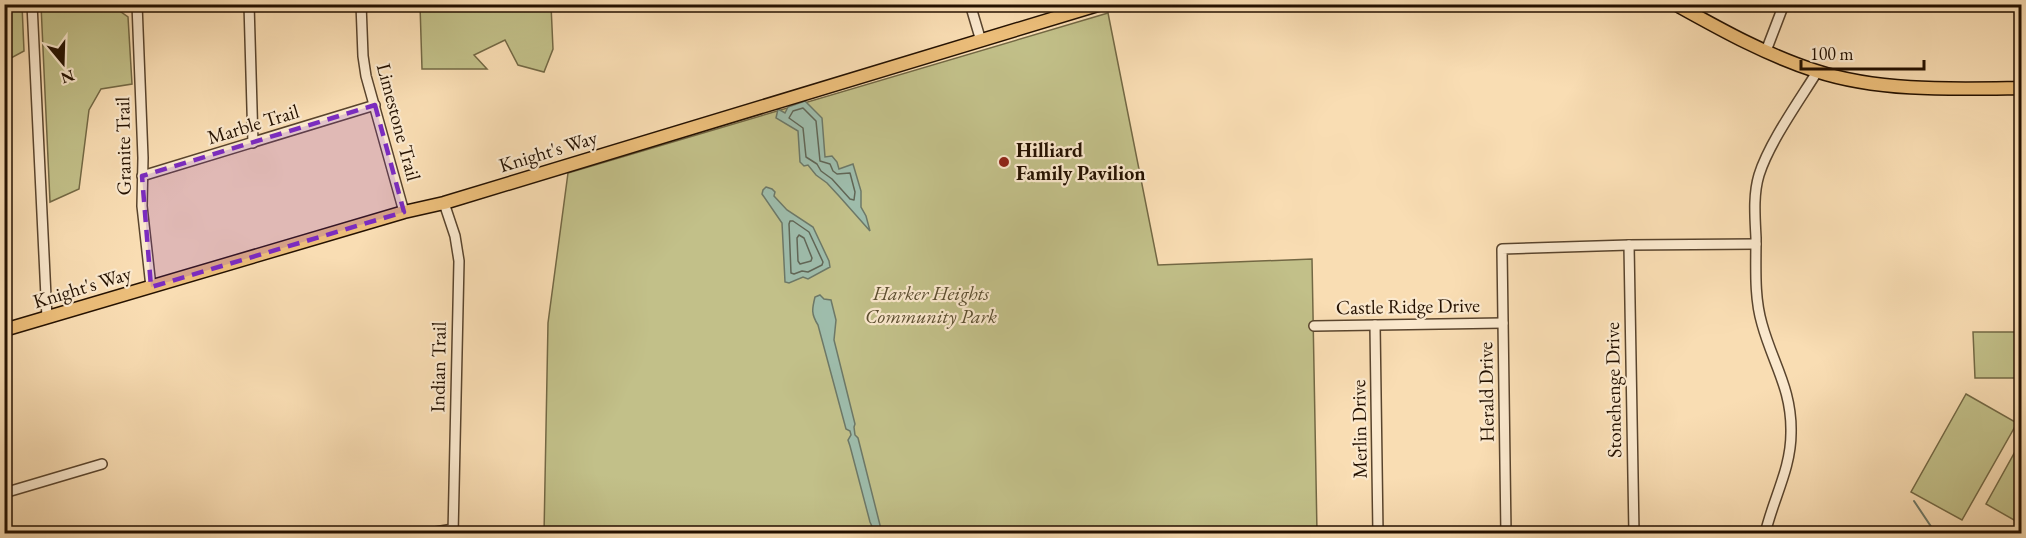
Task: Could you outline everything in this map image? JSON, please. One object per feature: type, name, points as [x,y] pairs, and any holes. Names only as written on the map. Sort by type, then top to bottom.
[{"type":"main road","name":"Knight's Way","points":[[4,330],[444,202],[1101,4]]},
{"type":"main road","points":[[1675,4],[1737,38],[1817,72],[1855,80],[1919,88],[2022,88]]},
{"type":"street","points":[[32,4],[47,318]]},
{"type":"street","name":"Granite Trail","points":[[137,4],[143,158],[142,206],[151,287]]},
{"type":"street","points":[[249,4],[253,143]]},
{"type":"street","name":"Limestone Trail","points":[[362,4],[363,56],[366,76],[404,212]]},
{"type":"street","points":[[970,4],[981,40]]},
{"type":"street","points":[[1767,51],[1784,4]]},
{"type":"street","points":[[1765,534],[1768,518],[1786,469],[1791,434],[1788,393],[1760,318],[1756,298],[1755,194],[1759,175],[1770,150],[1817,72]]},
{"type":"street","name":"Marble Trail","points":[[142,176],[375,105]]},
{"type":"street","name":"Indian Trail","points":[[444,202],[455,236],[459,261],[453,531]]},
{"type":"street","points":[[1629,245],[1756,244]]},
{"type":"street","name":"Herald Drive","points":[[1506,534],[1502,249],[1629,245]]},
{"type":"street","name":"Stonehenge Drive","points":[[1629,245],[1634,534]]},
{"type":"street","name":"Castle Ridge Drive","points":[[1314,326],[1503,323]]},
{"type":"street","name":"Merlin Drive","points":[[1375,325],[1378,534]]},
{"type":"street","points":[[4,493],[102,464]]},
{"type":"street","points":[[424,534],[453,531]]},
{"type":"highlighted area","points":[[375,105],[404,212],[151,287],[142,176]]},
{"type":"green space","points":[[5,4],[22,5],[24,51],[9,59],[5,65]]},
{"type":"green space","points":[[41,5],[111,5],[128,17],[132,84],[101,89],[89,110],[79,189],[50,202]]},
{"type":"green space","points":[[420,5],[551,5],[553,49],[544,72],[518,65],[505,40],[474,55],[487,69],[422,69]]},
{"type":"green space","name":"Harker Heights Community Park","points":[[1108,13],[1158,265],[1312,259],[1317,533],[544,534],[548,323],[568,173]]},
{"type":"green space","points":[[1973,332],[2021,332],[2021,378],[1975,378]]},
{"type":"green space","points":[[1966,394],[2017,423],[1962,520],[1911,492]]},
{"type":"green space","points":[[2021,441],[2021,524],[1986,504]]},
{"type":"water","points":[[805,101],[822,118],[825,157],[832,156],[839,169],[853,164],[861,191],[861,207],[870,231],[827,183],[808,165],[804,166],[800,162],[798,131],[776,118],[778,109],[785,113],[788,107]]},
{"type":"water","points":[[766,187],[775,192],[774,196],[787,210],[813,227],[830,267],[808,279],[803,277],[789,283],[785,282],[782,223],[762,194]]},
{"type":"water","points":[[820,295],[824,299],[831,300],[836,320],[834,340],[855,424],[855,435],[858,438],[882,533],[875,533],[870,522],[848,440],[851,435],[850,431],[846,429],[813,314],[815,297]]},
{"type":"waterway","points":[[1914,501],[1936,534]]},
{"type":"place","name":"Hilliard Family Pavilion","points":[[1004,162]]}]
